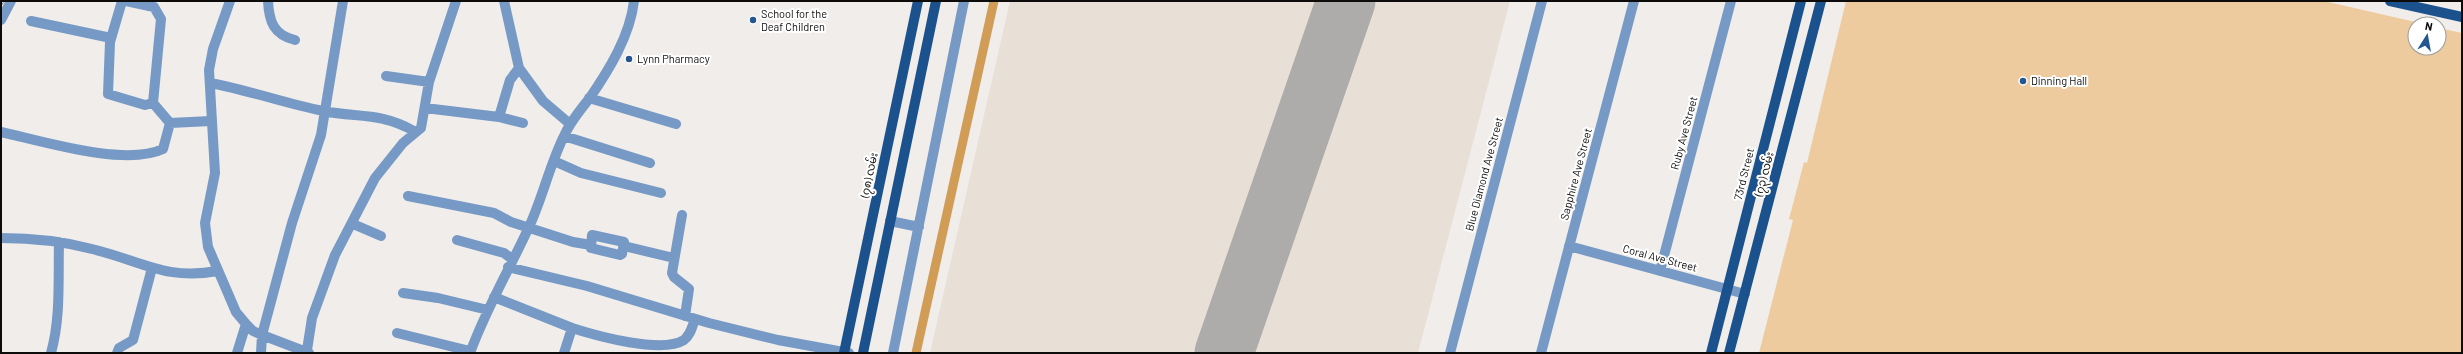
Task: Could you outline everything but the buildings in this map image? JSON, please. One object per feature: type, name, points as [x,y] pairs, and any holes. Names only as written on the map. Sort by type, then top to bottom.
[{"type":"main road","name":"(၇၈) လမ်း","points":[[845,353],[918,1]]},
{"type":"main road","points":[[863,353],[936,1]]},
{"type":"main road","name":"73rd Street","points":[[1711,353],[1801,1]]},
{"type":"main road","name":"(၇၃) လမ်း","points":[[1729,353],[1821,1]]},
{"type":"main road","points":[[2390,1],[2462,17]]},
{"type":"street","points":[[1,20],[11,1]]},
{"type":"street","points":[[122,1],[111,38],[108,94],[145,105],[154,103]]},
{"type":"street","points":[[126,1],[155,4],[160,19],[154,103],[170,123]]},
{"type":"street","points":[[230,1],[213,49],[210,83],[215,173],[205,223],[208,247],[217,271],[236,312],[253,331],[309,352],[320,353]]},
{"type":"street","points":[[268,1],[269,14],[274,27],[283,37],[295,40]]},
{"type":"street","points":[[261,353],[262,335],[292,223],[321,135],[326,112],[343,1]]},
{"type":"street","points":[[309,352],[312,318],[335,255],[353,224],[375,178],[414,131],[421,128],[429,82],[456,1]]},
{"type":"street","points":[[504,1],[519,68],[543,101],[570,124]]},
{"type":"street","points":[[397,333],[470,352],[494,297],[503,283],[510,263],[529,227],[564,136],[570,124],[590,98],[616,56],[632,19],[634,1]]},
{"type":"street","points":[[892,353],[919,227],[964,1]]},
{"type":"street","name":"Blue Diamond Ave Street","points":[[1450,353],[1542,1]]},
{"type":"street","name":"Sapphire Ave Street","points":[[1541,353],[1634,1]]},
{"type":"street","name":"Ruby Ave Street","points":[[1660,270],[1731,1]]},
{"type":"street","points":[[32,21],[111,38]]},
{"type":"street","points":[[499,117],[510,80],[519,68]]},
{"type":"street","points":[[386,76],[429,82]]},
{"type":"street","points":[[210,83],[252,91],[290,104],[326,112],[377,116],[414,131]]},
{"type":"street","points":[[590,98],[676,124]]},
{"type":"street","points":[[425,108],[499,117],[523,123]]},
{"type":"street","points":[[170,123],[211,121]]},
{"type":"street","points":[[1,132],[64,146],[132,157],[154,154],[163,149],[170,123]]},
{"type":"street","points":[[564,136],[650,163]]},
{"type":"street","points":[[554,161],[601,178],[661,193]]},
{"type":"street","points":[[408,196],[494,213],[511,222],[573,242],[591,245],[593,249],[620,255],[624,242],[592,235],[591,245]]},
{"type":"street","points":[[682,215],[672,273],[674,277],[689,289],[685,316]]},
{"type":"street","points":[[890,221],[919,227]]},
{"type":"street","points":[[353,224],[381,236]]},
{"type":"street","points":[[1,238],[33,238],[60,242],[93,249],[152,268],[177,274],[196,275],[217,271]]},
{"type":"street","points":[[457,240],[504,253],[510,263],[695,319],[778,340],[845,353]]},
{"type":"street","points":[[51,353],[56,336],[58,314],[60,242]]},
{"type":"street","points":[[624,246],[674,258]]},
{"type":"street","name":"Coral Ave Street","points":[[1569,246],[1745,294]]},
{"type":"street","points":[[117,353],[119,348],[133,340],[152,268]]},
{"type":"street","points":[[403,294],[438,298],[488,310]]},
{"type":"street","points":[[494,297],[572,328],[620,342],[670,346],[683,341],[691,332],[695,319]]},
{"type":"street","points":[[237,353],[246,324]]},
{"type":"street","points":[[564,353],[572,328]]},
{"type":"shaded area","points":[[1010,1],[1510,1],[1418,353],[930,353]]},
{"type":"shaded area","points":[[1846,1],[2324,1],[2407,20],[2407,56],[2447,56],[2447,30],[2462,33],[2462,353],[1759,353],[1793,220],[1789,219],[1804,162],[1807,163]]},
{"type":"waterway","points":[[916,353],[994,1]]},
{"type":"runway","points":[[1224,353],[1346,1]]},
{"type":"place","name":"School for the Deaf Children","points":[[753,20]]},
{"type":"place","name":"Lynn Pharmacy","points":[[629,59]]},
{"type":"place","name":"Dinning Hall","points":[[2023,81]]}]
